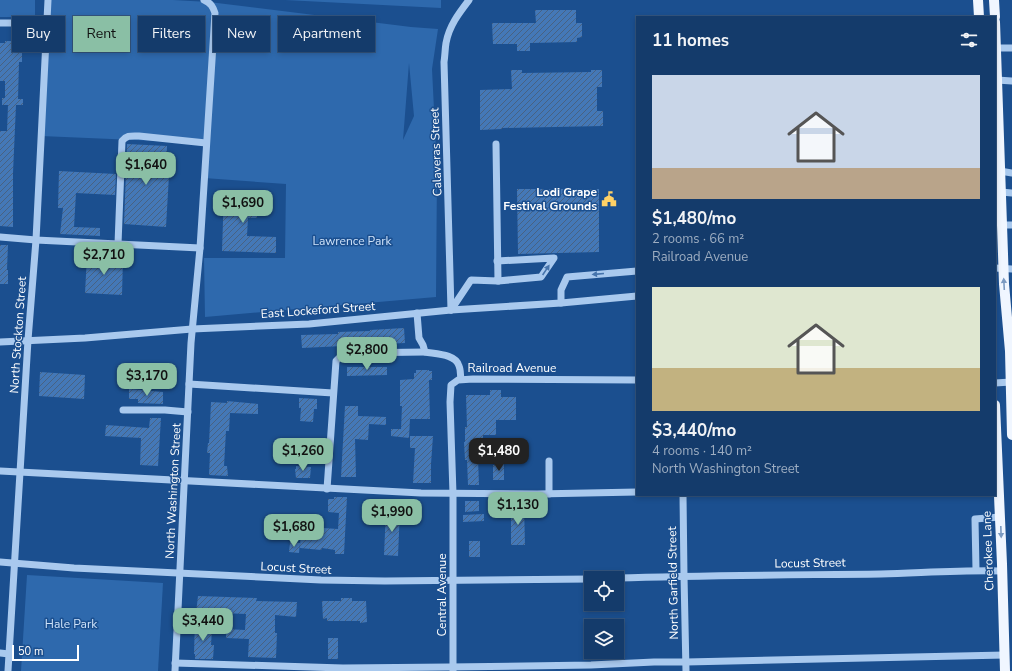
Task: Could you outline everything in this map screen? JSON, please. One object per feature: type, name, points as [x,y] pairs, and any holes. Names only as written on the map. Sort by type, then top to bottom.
[{"type":"main road","points":[[978,0],[979,16]]},
{"type":"main road","points":[[994,0],[995,16]]},
{"type":"main road","points":[[996,48],[1001,192],[1007,225],[1004,269],[1011,351],[1010,382],[1012,435],[997,437]]},
{"type":"main road","name":"Cherokee Lane","points":[[996,421],[997,484],[1000,517],[1005,671]]},
{"type":"street","name":"North Stockton Street","points":[[47,16],[48,0]]},
{"type":"street","name":"Calaveras Street","points":[[451,310],[444,62],[447,42],[452,26],[459,12],[468,0]]},
{"type":"street","name":"North Washington Street","points":[[175,671],[192,329],[200,248],[215,14],[214,7],[206,1]]},
{"type":"street","points":[[0,22],[12,22]]},
{"type":"street","points":[[996,48],[1012,48]]},
{"type":"street","name":"North Stockton Street","points":[[8,671],[28,340],[36,240],[46,52]]},
{"type":"street","points":[[997,80],[1012,81]]},
{"type":"street","points":[[118,244],[122,141],[130,136],[138,136],[206,143]]},
{"type":"street","points":[[496,144],[498,281]]},
{"type":"street","points":[[1000,171],[1012,172]]},
{"type":"street","points":[[1001,192],[1012,193]]},
{"type":"street","points":[[0,237],[200,248]]},
{"type":"street","points":[[451,310],[471,280],[498,281],[541,277],[554,258],[497,261]]},
{"type":"street","points":[[561,303],[560,290],[567,277],[636,271]]},
{"type":"street","name":"East Lockeford Street","points":[[0,342],[85,338],[192,329],[309,324],[451,310],[561,303],[636,296]]},
{"type":"street","points":[[417,313],[419,338],[426,352]]},
{"type":"street","points":[[327,489],[335,368],[336,361],[344,354],[426,352],[449,356],[455,360],[459,366],[461,379]]},
{"type":"street","name":"Railroad Avenue","points":[[453,494],[450,402],[451,385],[458,380],[636,380]]},
{"type":"street","points":[[996,383],[1010,382]]},
{"type":"street","points":[[189,384],[333,393]]},
{"type":"street","points":[[123,410],[165,410],[188,412]]},
{"type":"street","points":[[549,461],[549,494]]},
{"type":"street","points":[[0,471],[327,489],[453,494],[636,492]]},
{"type":"street","name":"Central Avenue","points":[[453,494],[453,669]]},
{"type":"street","name":"North Garfield Street","points":[[683,496],[686,671]]},
{"type":"street","points":[[976,570],[975,518],[1000,517]]},
{"type":"street","name":"Locust Street","points":[[0,562],[82,568],[321,580],[453,581],[584,579]]},
{"type":"street","name":"Locust Street","points":[[624,578],[882,574],[976,570],[1002,571]]},
{"type":"street","points":[[0,653],[9,654]]},
{"type":"street","points":[[175,662],[343,668],[453,669],[654,662],[1005,655]]},
{"type":"green space","points":[[0,0],[35,0],[35,16],[0,17]]},
{"type":"green space","name":"Lawrence Park","points":[[48,0],[173,0],[209,2],[322,16],[278,16],[278,52],[375,52],[375,23],[438,29],[432,69],[437,170],[436,297],[205,317],[204,258],[285,258],[286,184],[204,178],[205,143],[41,136],[45,52],[65,52],[65,16],[47,16]],"holes":[[[409,63],[414,116],[403,140]]]},
{"type":"green space","points":[[285,0],[441,0],[441,8]]},
{"type":"green space","name":"Hale Park","points":[[27,575],[163,583],[158,671],[21,671]]},
{"type":"building","points":[[535,10],[576,10],[576,23],[582,23],[582,37],[577,38],[577,42],[530,43],[530,51],[517,51],[517,44],[493,44],[492,23],[536,23]]},
{"type":"building","points":[[5,41],[12,41],[12,52],[22,52],[22,62],[19,62],[18,99],[23,99],[23,105],[16,105],[13,173],[13,227],[0,226],[0,131],[7,131],[8,105],[2,105],[2,98],[5,98],[5,81],[0,81],[0,43],[5,43]]},
{"type":"building","points":[[511,70],[522,70],[522,73],[591,72],[591,70],[602,70],[602,87],[597,87],[597,111],[603,111],[603,126],[502,128],[480,130],[480,90],[512,89]]},
{"type":"building","points":[[127,144],[167,146],[166,175],[169,175],[166,227],[124,224]]},
{"type":"building","points":[[59,171],[116,174],[115,195],[76,193],[74,227],[100,228],[100,236],[60,234],[63,208],[58,208]]},
{"type":"building","points":[[517,189],[599,189],[599,252],[518,254]]},
{"type":"building","points":[[224,190],[258,192],[257,218],[248,218],[247,236],[276,237],[276,253],[222,251]]},
{"type":"building","points":[[0,245],[8,245],[8,284],[0,284]]},
{"type":"building","points":[[87,256],[123,258],[122,295],[85,293]]},
{"type":"building","points":[[404,328],[405,343],[302,348],[301,335],[338,334],[338,332]]},
{"type":"building","points":[[347,367],[387,367],[387,375],[347,376]]},
{"type":"building","points":[[416,370],[432,371],[432,380],[429,380],[430,419],[410,419],[409,438],[391,436],[391,429],[401,429],[402,406],[400,406],[400,380],[414,379],[414,373],[416,373]]},
{"type":"building","points":[[40,372],[85,375],[84,399],[39,396]]},
{"type":"building","points":[[129,389],[163,392],[163,404],[138,403],[138,399],[129,399]]},
{"type":"building","points":[[490,390],[501,390],[501,397],[516,397],[516,420],[496,420],[496,435],[483,435],[483,439],[479,439],[479,485],[468,485],[467,460],[465,460],[464,442],[465,427],[467,427],[466,395],[490,395]]},
{"type":"building","points":[[299,398],[317,399],[317,409],[314,409],[313,422],[300,421],[301,408],[299,408]]},
{"type":"building","points":[[227,401],[258,404],[258,414],[230,413],[229,431],[226,431],[224,466],[227,466],[228,476],[209,475],[210,453],[207,453],[209,443],[211,402],[227,403]]},
{"type":"building","points":[[345,406],[358,406],[358,416],[386,417],[386,425],[369,424],[368,440],[355,439],[356,477],[341,477]]},
{"type":"building","points":[[150,418],[161,418],[158,466],[140,465],[141,438],[105,436],[106,425],[149,428]]},
{"type":"building","points":[[410,436],[433,436],[431,483],[413,483],[415,448],[410,448]]},
{"type":"building","points":[[504,464],[504,480],[493,480],[493,465]]},
{"type":"building","points":[[296,466],[311,467],[310,478],[296,478]]},
{"type":"building","points":[[334,497],[347,497],[344,554],[335,554],[335,550],[322,548],[321,550],[300,548],[301,523],[311,524],[311,520],[323,521],[323,528],[338,529],[339,513],[328,512],[328,499],[334,499]]},
{"type":"building","points":[[465,501],[479,501],[479,511],[465,512]]},
{"type":"building","points":[[524,506],[525,545],[511,545],[511,507]]},
{"type":"building","points":[[386,510],[400,510],[398,556],[384,555]]},
{"type":"building","points":[[484,514],[484,521],[463,522],[463,515]]},
{"type":"building","points":[[469,541],[480,541],[480,557],[469,557]]},
{"type":"building","points":[[290,542],[300,543],[299,553],[289,552]]},
{"type":"building","points":[[198,596],[257,598],[256,601],[297,602],[296,617],[275,615],[275,633],[277,633],[276,658],[248,657],[249,639],[226,638],[226,629],[245,630],[246,614],[196,613]]},
{"type":"building","points":[[341,598],[352,598],[352,601],[366,601],[367,622],[327,621],[327,618],[323,619],[322,601],[341,601]]},
{"type":"building","points":[[195,619],[202,619],[201,629],[212,629],[211,645],[214,645],[213,659],[195,659]]},
{"type":"building","points":[[328,638],[338,638],[338,659],[328,659]]},
{"type":"place","name":"Lodi Grape Festival Grounds","points":[[609,199]]}]
